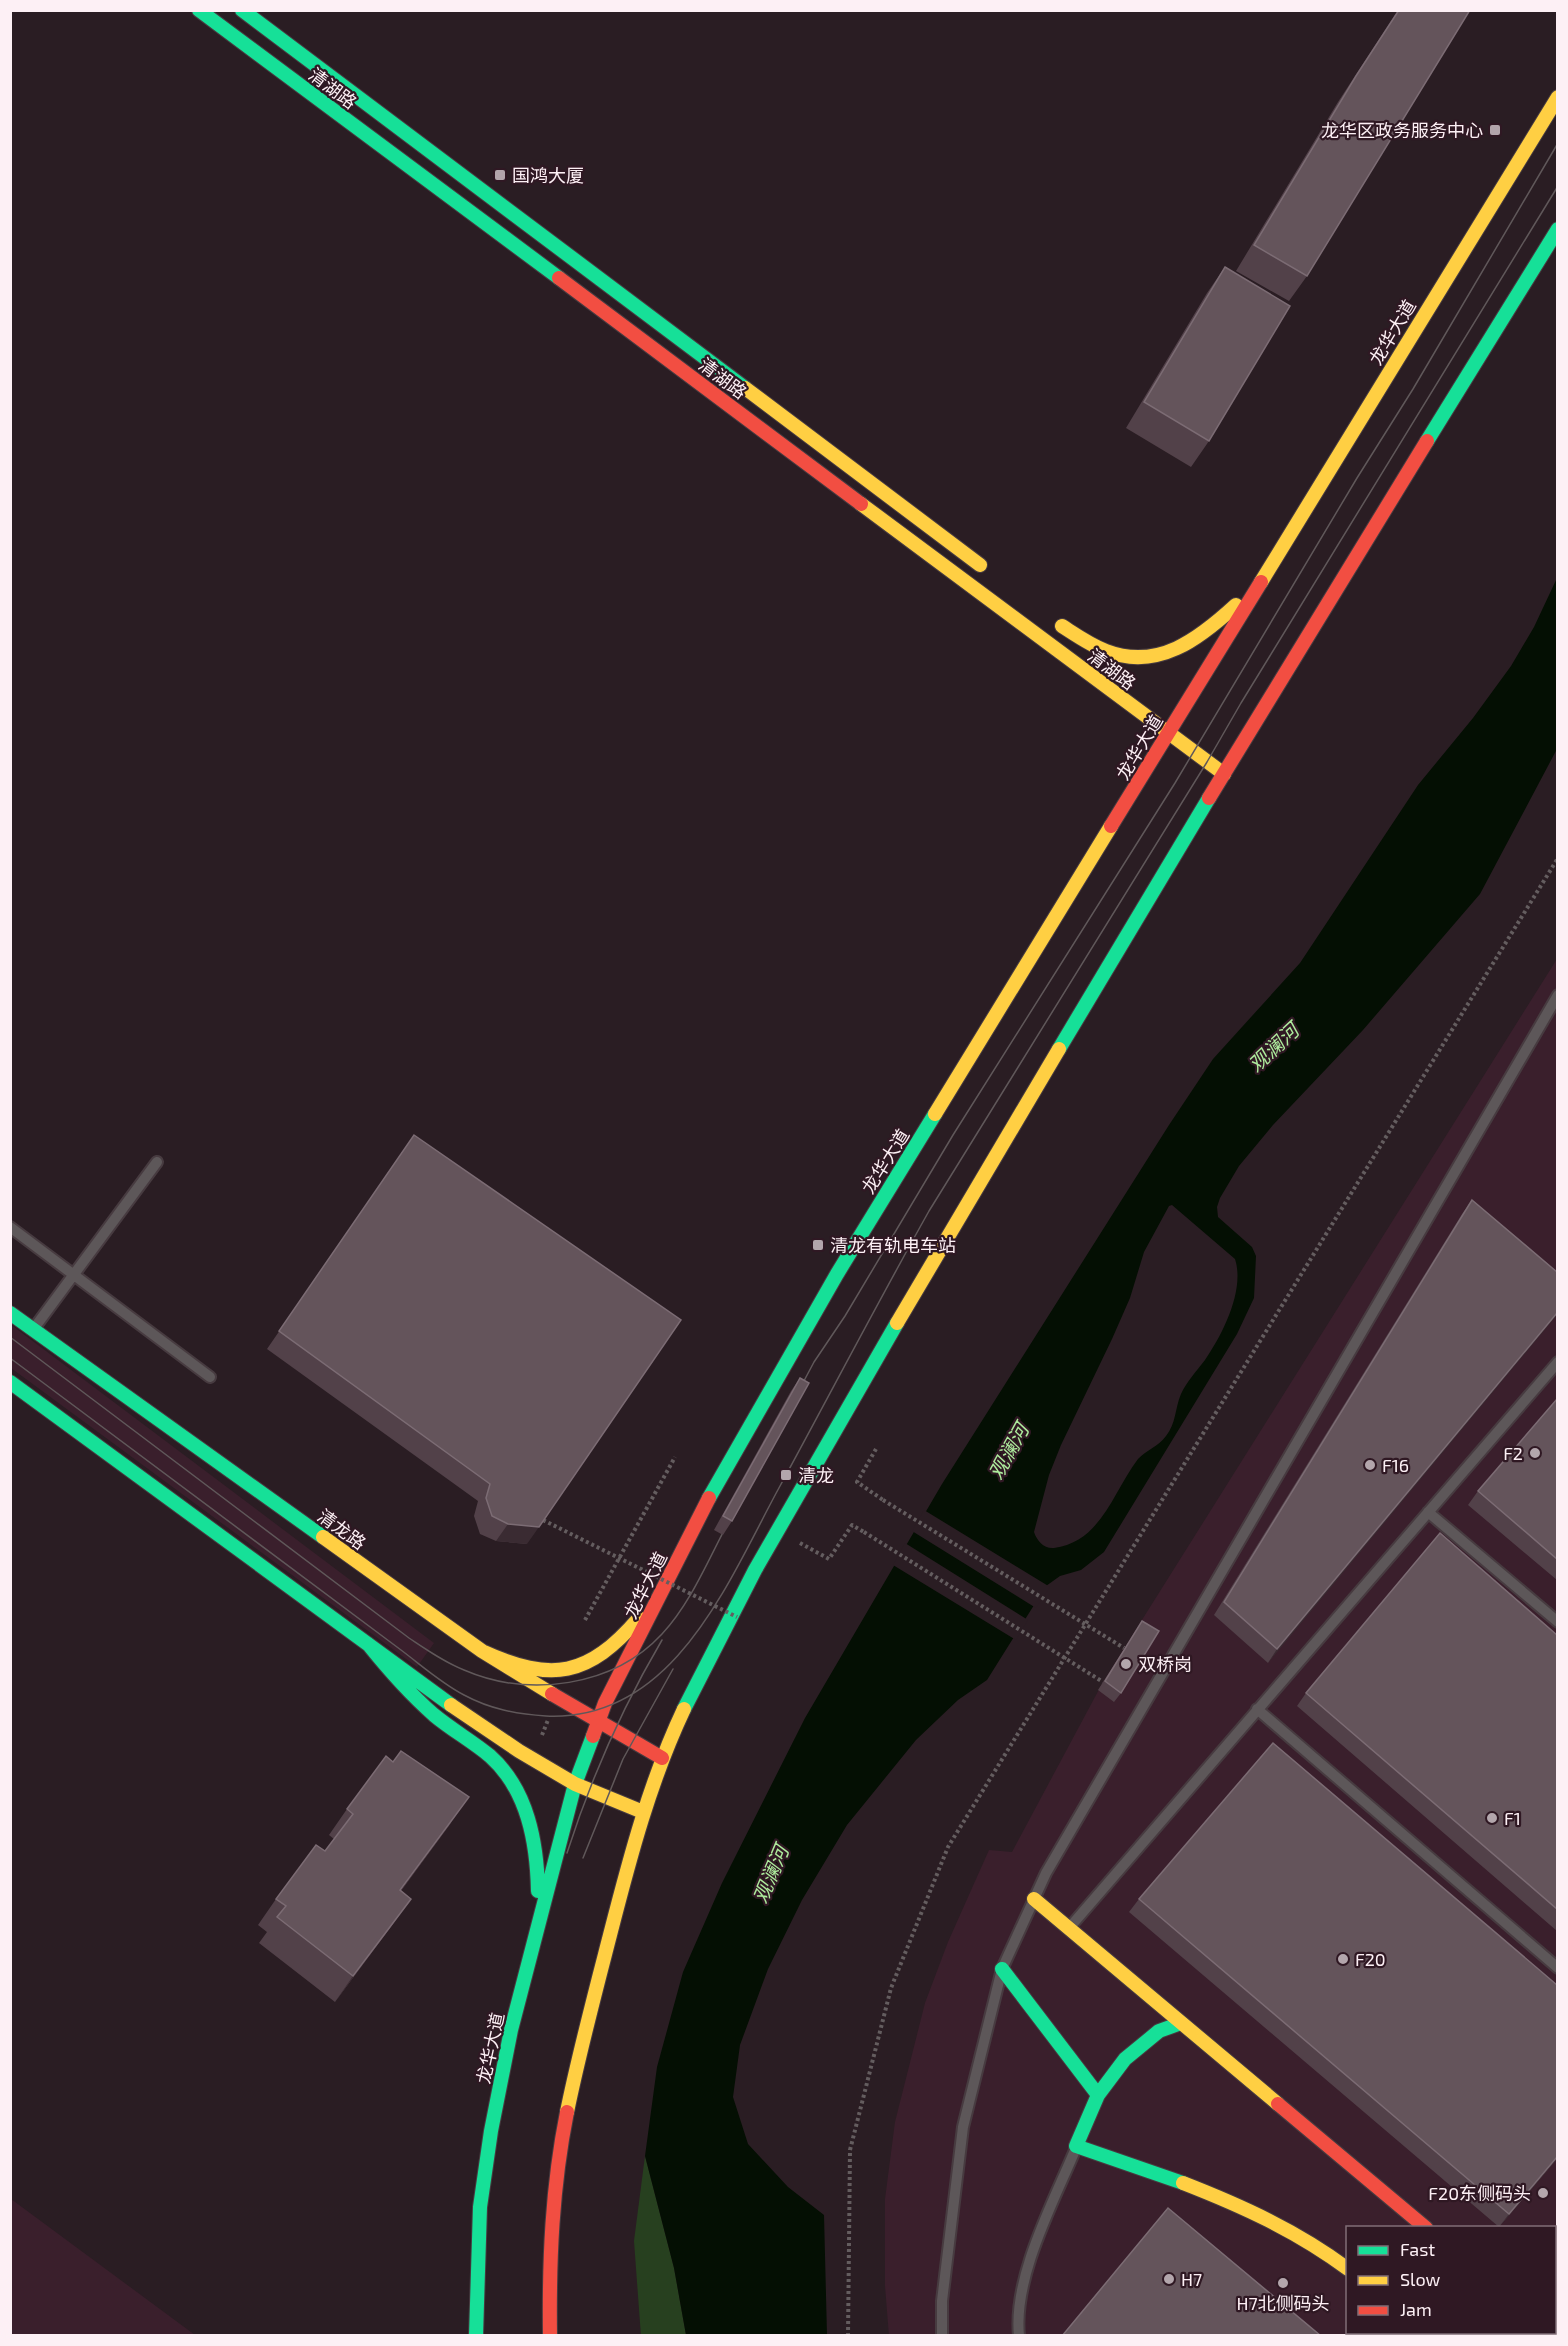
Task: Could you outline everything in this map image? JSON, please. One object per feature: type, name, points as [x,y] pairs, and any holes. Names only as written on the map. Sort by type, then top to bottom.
[{"type":"main road","name":"清湖路","points":[[200,10],[1224,774]]},
{"type":"main road","name":"清湖路","points":[[242,10],[996,577]]},
{"type":"main road","name":"龙华大道","points":[[476,2336],[478,2235],[490,2132],[511,2030],[575,1784],[597,1722],[716,1484],[837,1274],[1169,733],[1184,718],[1261,581],[1557,97]]},
{"type":"main road","points":[[550,2336],[553,2222],[558,2158],[581,2051],[626,1869],[643,1812],[662,1758],[716,1645],[783,1521],[1104,972],[1224,774],[1231,753],[1557,230]]},
{"type":"main road","name":"清湖路","points":[[1116,667],[1057,623],[1102,649],[1121,656],[1152,658],[1170,654],[1198,638],[1261,581]]},
{"type":"main road","points":[[1165,704],[1184,718]]},
{"type":"main road","name":"清龙路","points":[[10,1313],[482,1652],[597,1722],[662,1758]]},
{"type":"main road","points":[[10,1382],[368,1644],[519,1751],[575,1784],[643,1812]]},
{"type":"main road","points":[[482,1652],[536,1671],[549,1672],[579,1668],[627,1632],[664,1586]]},
{"type":"main road","points":[[368,1644],[405,1689],[456,1732],[493,1759],[515,1788],[526,1810],[536,1846],[537,1931]]},
{"type":"main road","points":[[1034,1899],[1424,2226]]},
{"type":"main road","points":[[1002,1969],[1098,2095]]},
{"type":"main road","points":[[1181,2023],[1159,2031],[1125,2059],[1098,2095],[1076,2146],[1243,2206],[1329,2253],[1346,2268]]},
{"type":"lane","points":[[942,2336],[942,2301],[963,2127],[1002,1969],[1034,1899],[1046,1873],[1557,995]]},
{"type":"lane","points":[[33,1330],[157,1162]]},
{"type":"lane","points":[[10,1227],[210,1377]]},
{"type":"lane","points":[[1069,1928],[1557,1362]]},
{"type":"lane","points":[[1428,1512],[1557,1622]]},
{"type":"lane","points":[[1257,1710],[1557,1968]]},
{"type":"lane","points":[[1019,2336],[1017,2317],[1023,2277],[1076,2146]]},
{"type":"path","points":[[848,2336],[850,2150],[891,1988],[948,1847],[1557,858]]},
{"type":"path","points":[[876,1449],[857,1482],[1124,1648]]},
{"type":"path","points":[[585,1620],[675,1457]]},
{"type":"path","points":[[543,1520],[736,1617]]},
{"type":"path","points":[[797,1541],[829,1559],[852,1525],[1103,1682]]},
{"type":"shaded area","points":[[1557,959],[1557,2335],[889,2336],[885,2286],[885,2199],[895,2122],[925,2003],[948,1942],[989,1850],[1012,1852],[1103,1682]]},
{"type":"shaded area","points":[[10,1324],[434,1643],[417,1667],[11,1368]]},
{"type":"shaded area","points":[[11,2199],[195,2335],[11,2335]]},
{"type":"green space","points":[[645,2156],[674,2268],[686,2335],[641,2336],[634,2241]]},
{"type":"water","name":"观澜河","points":[[1557,578],[1557,749],[1480,894],[1363,1030],[1273,1125],[1239,1166],[1220,1198],[1217,1207],[1218,1217],[1252,1247],[1256,1256],[1254,1298],[1237,1334],[1104,1552],[1081,1570],[1060,1576],[1046,1586],[987,1680],[958,1700],[916,1740],[847,1825],[802,1900],[768,1969],[740,2045],[733,2097],[748,2144],[788,2187],[824,2215],[827,2335],[686,2335],[674,2268],[645,2156],[657,2067],[683,1972],[722,1883],[805,1718],[942,1484],[1169,1125],[1213,1059],[1300,963],[1418,785],[1473,718],[1511,666],[1534,627]],"holes":[[[1172,1205],[1235,1259],[1237,1271],[1235,1298],[1225,1325],[1205,1360],[1183,1389],[1169,1431],[1163,1440],[1138,1459],[1095,1526],[1070,1544],[1054,1548],[1044,1546],[1034,1532],[1049,1475],[1130,1298],[1144,1252],[1169,1206]]]},
{"type":"pier","points":[[924,1510],[1050,1587],[1036,1608],[912,1531]]},
{"type":"pier","points":[[905,1543],[1028,1620],[1016,1640],[893,1565]]},
{"type":"building","points":[[1399,10],[1470,10],[1307,276],[1254,245],[1356,76]]},
{"type":"building","points":[[1225,267],[1290,306],[1209,441],[1144,402]]},
{"type":"building","points":[[414,1135],[681,1320],[539,1527],[508,1524],[492,1516],[486,1498],[490,1484],[279,1331]]},
{"type":"building","name":"F16","points":[[1472,1200],[1557,1272],[1557,1313],[1277,1649],[1224,1602]]},
{"type":"building","points":[[800,1378],[809,1383],[732,1521],[723,1516]]},
{"type":"building","name":"F2","points":[[1557,1399],[1557,1559],[1478,1491]]},
{"type":"building","name":"F1","points":[[1440,1533],[1557,1635],[1557,1909],[1306,1693]]},
{"type":"building","name":"双桥岗","points":[[1142,1621],[1159,1631],[1121,1693],[1105,1681]]},
{"type":"building","name":"F20","points":[[1273,1743],[1557,1985],[1557,2157],[1509,2214],[1139,1899]]},
{"type":"building","points":[[401,1751],[469,1797],[400,1890],[411,1899],[353,1976],[277,1917],[286,1906],[276,1899],[316,1845],[325,1851],[353,1814],[347,1809],[386,1756],[393,1762]]},
{"type":"building","name":"H7","points":[[1168,2208],[1321,2336],[1062,2336]]},
{"type":"tram line","points":[[797,1394],[814,1362],[845,1316],[953,1135],[1175,783],[1357,478],[1413,389],[1558,143]]},
{"type":"tram line","points":[[10,1358],[439,1679],[474,1700],[503,1710],[546,1716],[591,1712],[630,1696],[663,1670],[692,1638],[718,1601],[929,1211],[1207,762],[1558,186]]},
{"type":"tram line","points":[[10,1337],[409,1638],[449,1663],[489,1679],[515,1684],[542,1685],[569,1682],[595,1676],[620,1666],[642,1652],[662,1634],[682,1608],[729,1521]]},
{"type":"tram line","points":[[567,1853],[608,1744],[662,1640]]},
{"type":"tram line","points":[[583,1858],[623,1759],[673,1669]]},
{"type":"traffic: fast","points":[[199,10],[559,278]]},
{"type":"traffic: fast","points":[[242,10],[745,388]]},
{"type":"traffic: fast","points":[[1427,441],[1558,229]]},
{"type":"traffic: fast","points":[[1059,1049],[1209,798]]},
{"type":"traffic: fast","points":[[709,1498],[837,1274],[935,1114]]},
{"type":"traffic: fast","points":[[10,1313],[323,1537]]},
{"type":"traffic: fast","points":[[684,1709],[755,1570],[897,1323]]},
{"type":"traffic: fast","points":[[10,1382],[451,1705]]},
{"type":"traffic: fast","points":[[368,1644],[391,1672],[434,1715],[490,1756],[503,1770],[522,1801],[528,1818],[535,1854],[538,1891]]},
{"type":"traffic: fast","points":[[476,2336],[480,2207],[491,2131],[511,2030],[575,1784],[593,1736]]},
{"type":"traffic: fast","points":[[1002,1969],[1098,2095]]},
{"type":"traffic: fast","points":[[1181,2023],[1159,2031],[1125,2059],[1098,2095],[1076,2146],[1183,2183]]},
{"type":"traffic: slow","points":[[1261,582],[1558,97]]},
{"type":"traffic: slow","points":[[745,388],[980,565]]},
{"type":"traffic: slow","points":[[861,504],[1224,774]]},
{"type":"traffic: slow","points":[[1062,626],[1106,651],[1125,656],[1143,657],[1160,654],[1192,640],[1236,605]]},
{"type":"traffic: slow","points":[[935,1114],[1111,826]]},
{"type":"traffic: slow","points":[[897,1323],[1059,1049]]},
{"type":"traffic: slow","points":[[323,1537],[482,1651],[552,1694]]},
{"type":"traffic: slow","points":[[482,1651],[529,1668],[568,1669],[603,1653],[639,1618]]},
{"type":"traffic: slow","points":[[451,1705],[519,1751],[575,1784],[643,1812]]},
{"type":"traffic: slow","points":[[567,2112],[587,2023],[633,1848],[661,1764],[684,1709]]},
{"type":"traffic: slow","points":[[1034,1899],[1278,2104]]},
{"type":"traffic: slow","points":[[1183,2183],[1268,2220],[1329,2255],[1346,2268]]},
{"type":"traffic: jam","points":[[559,278],[861,504]]},
{"type":"traffic: jam","points":[[1209,798],[1427,441]]},
{"type":"traffic: jam","points":[[1111,826],[1261,582]]},
{"type":"traffic: jam","points":[[593,1736],[605,1703],[709,1498]]},
{"type":"traffic: jam","points":[[552,1694],[662,1758]]},
{"type":"traffic: jam","points":[[1278,2104],[1424,2226]]},
{"type":"traffic: jam","points":[[550,2336],[552,2224],[567,2112]]},
{"type":"place","name":"龙华区政务服务中心","points":[[1495,130]]},
{"type":"place","name":"国鸿大厦","points":[[500,175]]},
{"type":"place","name":"清龙有轨电车站","points":[[818,1245]]},
{"type":"place","name":"F2","points":[[1535,1453]]},
{"type":"place","name":"F16","points":[[1370,1465]]},
{"type":"place","name":"清龙","points":[[786,1475]]},
{"type":"place","name":"双桥岗","points":[[1126,1664]]},
{"type":"place","name":"F1","points":[[1492,1818]]},
{"type":"place","name":"F20","points":[[1343,1959]]},
{"type":"place","name":"F20东侧码头","points":[[1543,2193]]},
{"type":"place","name":"H7","points":[[1169,2279]]},
{"type":"place","name":"H7北侧码头","points":[[1283,2283]]}]
